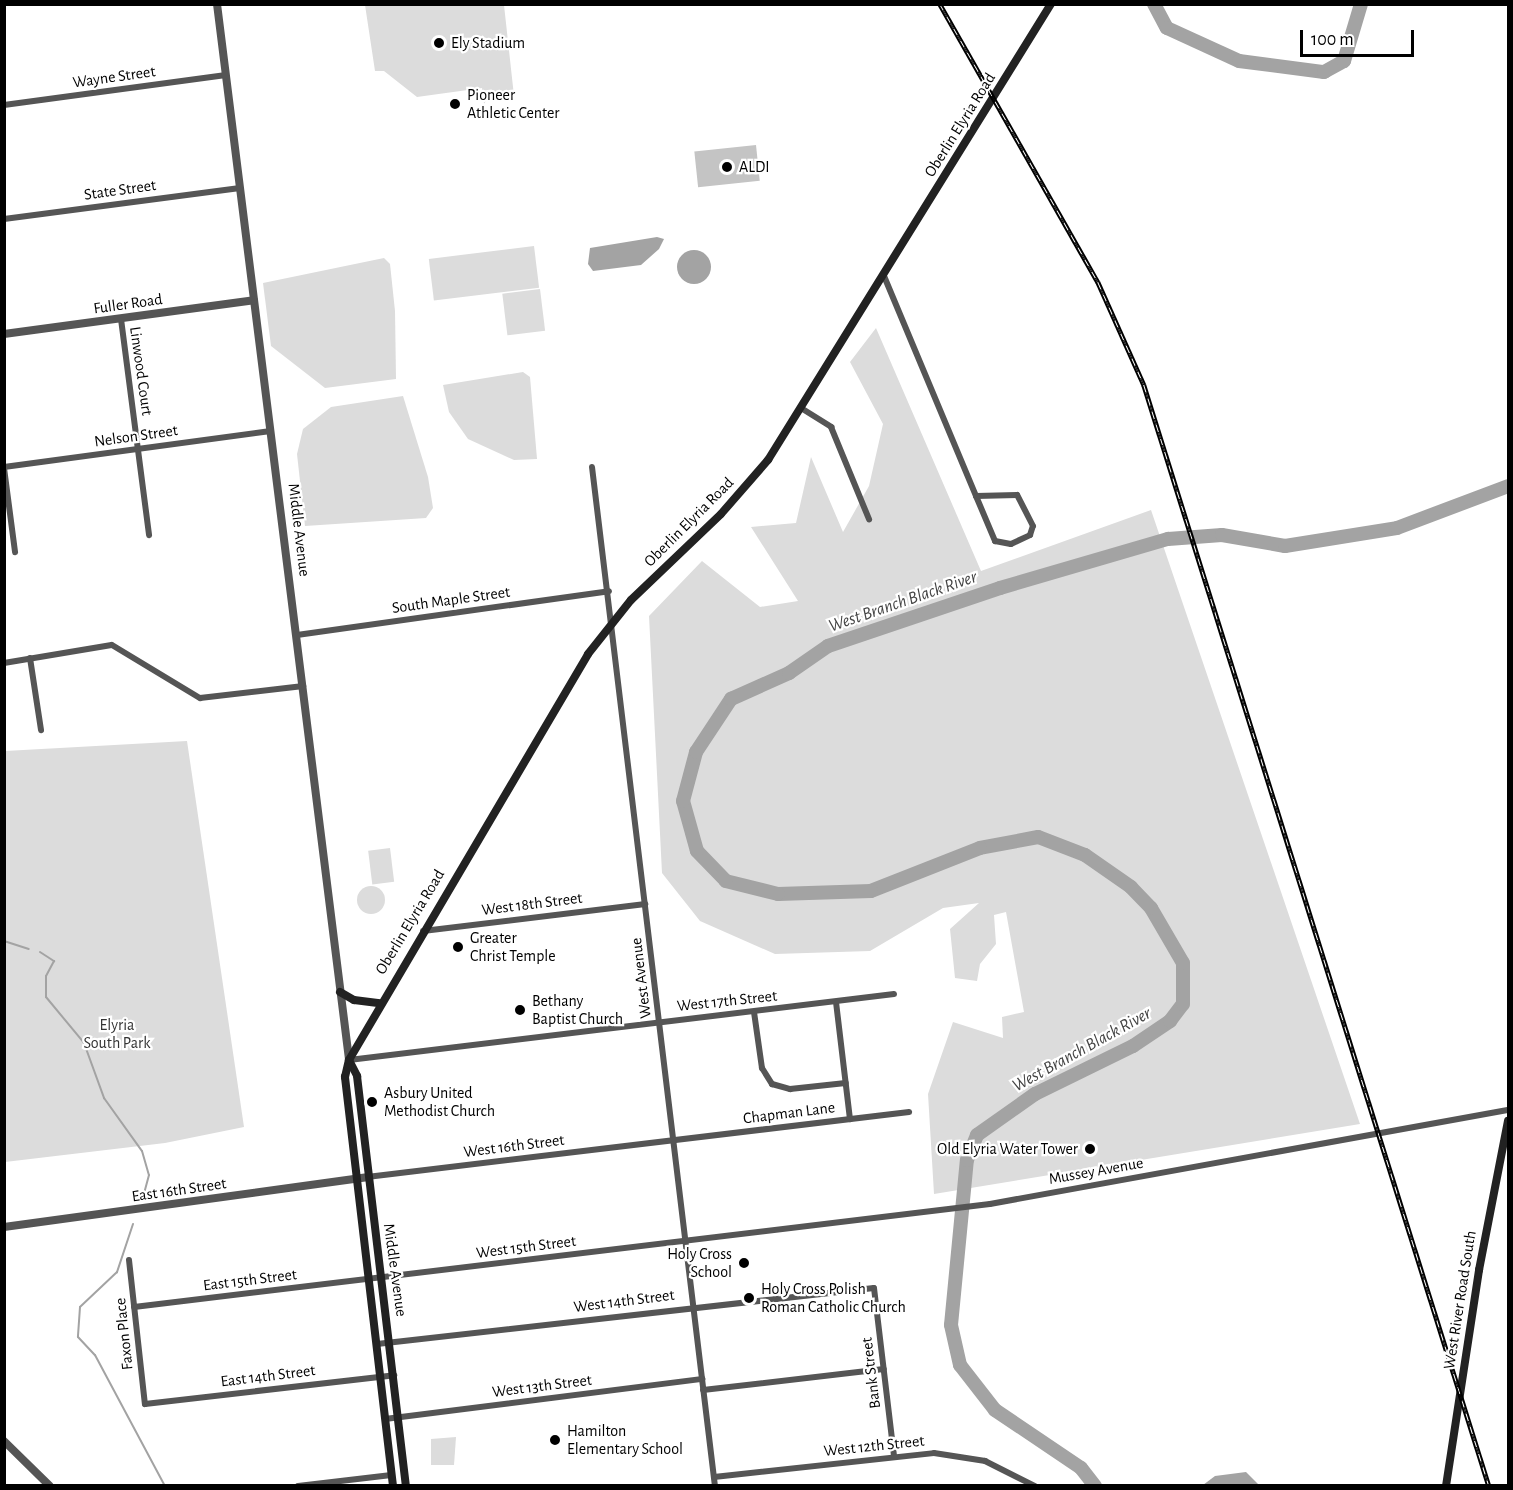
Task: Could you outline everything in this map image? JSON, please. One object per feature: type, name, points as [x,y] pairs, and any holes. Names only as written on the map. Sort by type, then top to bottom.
[{"type":"main road","name":"Oberlin Elyria Road","points":[[349,1060],[422,931],[588,654],[614,620],[746,488],[801,408],[1051,4]]},
{"type":"main road","points":[[340,992],[354,1000],[380,1003]]},
{"type":"main road","name":"Middle Avenue","points":[[349,1060],[357,1076],[367,1177],[390,1343],[406,1485]]},
{"type":"main road","name":"Middle Avenue","points":[[349,1060],[345,1077],[393,1485]]},
{"type":"main road","name":"West River Road South","points":[[1446,1485],[1479,1270],[1509,1121]]},
{"type":"street","name":"Middle Avenue","points":[[217,4],[349,1060]]},
{"type":"street","name":"Wayne Street","points":[[4,105],[226,75]]},
{"type":"street","name":"State Street","points":[[4,219],[240,188]]},
{"type":"street","points":[[884,276],[999,550]]},
{"type":"street","name":"Fuller Road","points":[[4,334],[254,300]]},
{"type":"street","name":"Linwood Court","points":[[120,319],[149,535]]},
{"type":"street","points":[[801,408],[831,427],[869,519]]},
{"type":"street","name":"Nelson Street","points":[[4,468],[271,431]]},
{"type":"street","name":"West Avenue","points":[[592,467],[614,620],[645,904],[715,1485]]},
{"type":"street","points":[[4,468],[15,552]]},
{"type":"street","points":[[976,496],[1013,493],[1028,511],[1030,536],[1011,543],[995,542]]},
{"type":"street","name":"South Maple Street","points":[[297,635],[609,591]]},
{"type":"street","points":[[4,663],[116,646],[200,698],[303,686]]},
{"type":"street","points":[[30,658],[41,730]]},
{"type":"street","name":"West 18th Street","points":[[422,931],[645,904]]},
{"type":"street","name":"West 17th Street","points":[[349,1060],[894,994]]},
{"type":"street","points":[[836,1002],[850,1119]]},
{"type":"street","points":[[754,1012],[762,1068],[772,1084],[790,1089],[846,1083]]},
{"type":"street","name":"Mussey Avenue","points":[[686,1241],[979,1205],[1509,1110]]},
{"type":"street","name":"Chapman Lane","points":[[674,1141],[909,1112]]},
{"type":"street","name":"West 16th Street","points":[[357,1178],[674,1141]]},
{"type":"street","name":"East 16th Street","points":[[4,1227],[357,1178]]},
{"type":"street","name":"West 15th Street","points":[[369,1279],[686,1241]]},
{"type":"street","name":"Faxon Place","points":[[129,1260],[146,1404]]},
{"type":"street","name":"East 15th Street","points":[[134,1307],[369,1279]]},
{"type":"street","name":"West 14th Street","points":[[377,1344],[874,1288]]},
{"type":"street","name":"Bank Street","points":[[874,1288],[894,1456]]},
{"type":"street","points":[[703,1390],[884,1369]]},
{"type":"street","name":"East 14th Street","points":[[146,1404],[394,1375]]},
{"type":"street","name":"West 13th Street","points":[[385,1419],[702,1379]]},
{"type":"street","points":[[4,1441],[50,1485]]},
{"type":"street","name":"West 12th Street","points":[[714,1477],[894,1456],[968,1457],[1034,1485]]},
{"type":"street","points":[[298,1485],[391,1475]]},
{"type":"green space","name":"Ely Stadium","points":[[365,5],[504,5],[514,96],[487,99],[484,104],[482,88],[417,97],[384,71],[375,71]]},
{"type":"green space","points":[[534,246],[539,288],[434,301],[429,259]]},
{"type":"green space","points":[[384,258],[390,264],[395,311],[396,379],[325,388],[271,346],[263,283]]},
{"type":"green space","points":[[540,289],[545,331],[507,335],[502,294]]},
{"type":"green space","points":[[876,328],[981,571],[1151,510],[1360,1124],[934,1194],[928,1094],[953,1022],[1003,1038],[1002,1017],[1024,1012],[1006,912],[994,915],[996,944],[980,964],[977,981],[955,978],[950,929],[979,903],[943,908],[870,951],[775,954],[700,921],[662,873],[649,616],[702,561],[760,607],[798,601],[751,527],[796,523],[811,457],[843,532],[869,486],[883,424],[850,362]]},
{"type":"green space","points":[[523,372],[530,377],[537,459],[514,460],[468,439],[449,412],[443,385]]},
{"type":"green space","points":[[403,396],[428,477],[433,508],[426,518],[305,526],[297,454],[303,429],[331,407]]},
{"type":"green space","name":"Elyria South Park","points":[[187,741],[244,1127],[165,1143],[5,1162],[5,751]]},
{"type":"green space","points":[[390,848],[394,882],[372,884],[368,851]]},
{"type":"green space","points":[[371,886],[381,890],[385,900],[381,910],[371,914],[361,910],[357,900],[361,890]]},
{"type":"green space","points":[[456,1437],[454,1465],[431,1465],[431,1439]]},
{"type":"shaded area","points":[[657,237],[664,239],[659,249],[641,265],[593,271],[588,264],[590,248]]},
{"type":"shaded area","points":[[694,250],[706,255],[711,267],[706,279],[694,284],[682,279],[677,267],[682,255]]},
{"type":"shaded area","points":[[1246,1472],[1259,1485],[1203,1485],[1215,1476]]},
{"type":"building","name":"ALDI","points":[[756,145],[760,181],[698,187],[694,151]]},
{"type":"waterway","name":"West Branch Black River","points":[[1154,4],[1167,28],[1239,61],[1324,72],[1344,61],[1361,4]]},
{"type":"waterway","name":"West Branch Black River","points":[[1095,1486],[1081,1468],[995,1410],[960,1365],[951,1325],[967,1160],[977,1135],[1035,1094],[1133,1046],[1170,1021],[1183,1004],[1183,963],[1151,908],[1131,887],[1085,855],[1038,837],[980,848],[871,891],[778,894],[726,881],[697,851],[683,801],[696,752],[731,699],[789,673],[828,646],[1000,588],[1168,539],[1222,535],[1285,546],[1397,528],[1508,486]]},
{"type":"waterway","points":[[4,941],[29,949]]},
{"type":"waterway","points":[[40,952],[54,961],[46,976],[46,997],[84,1043],[104,1098],[142,1151],[149,1175],[144,1194]]},
{"type":"waterway","points":[[133,1224],[117,1272],[80,1307],[78,1337],[95,1355],[165,1486]]},
{"type":"railway","points":[[940,4],[1098,282],[1144,385],[1489,1486]]},
{"type":"place","name":"Ely Stadium","points":[[439,43]]},
{"type":"place","name":"Pioneer Athletic Center","points":[[455,104]]},
{"type":"place","name":"ALDI","points":[[727,167]]},
{"type":"place","name":"Greater Christ Temple","points":[[458,947]]},
{"type":"place","name":"Bethany Baptist Church","points":[[520,1010]]},
{"type":"place","name":"Asbury United Methodist Church","points":[[372,1102]]},
{"type":"place","name":"Old Elyria Water Tower","points":[[1090,1149]]},
{"type":"place","name":"Holy Cross School","points":[[744,1263]]},
{"type":"place","name":"Holy Cross Polish Roman Catholic Church","points":[[749,1298]]},
{"type":"place","name":"Hamilton Elementary School","points":[[555,1440]]}]
